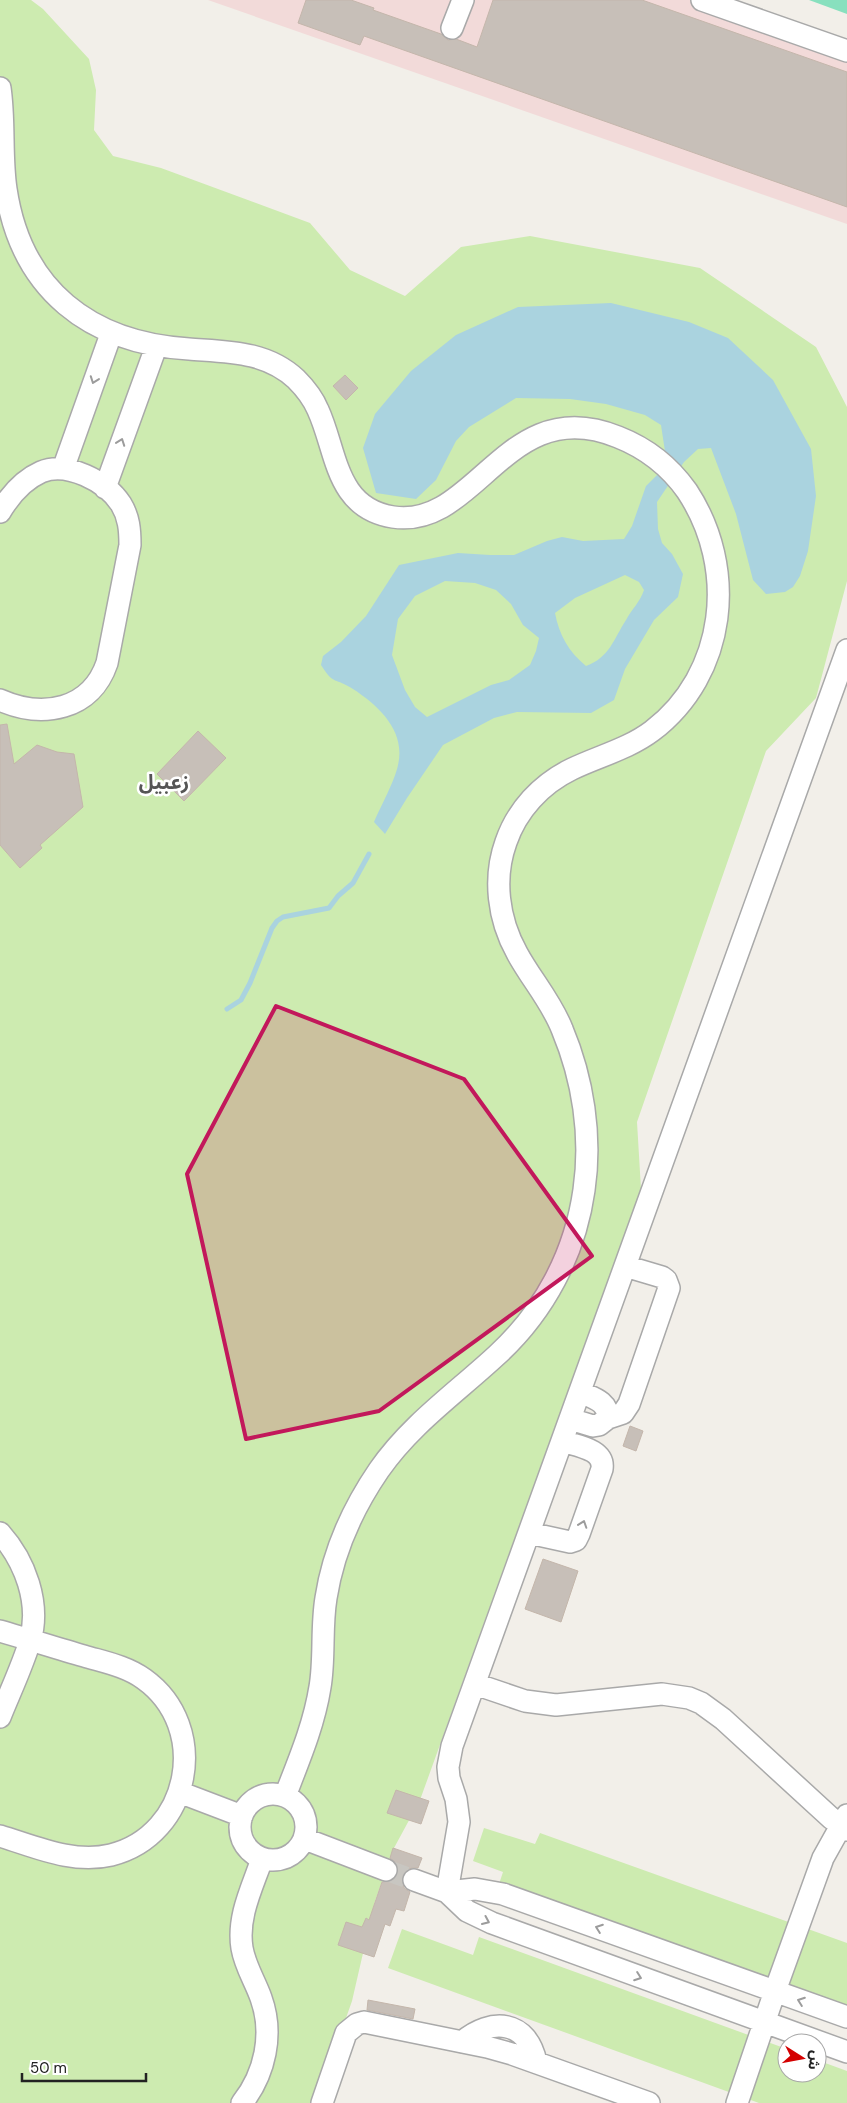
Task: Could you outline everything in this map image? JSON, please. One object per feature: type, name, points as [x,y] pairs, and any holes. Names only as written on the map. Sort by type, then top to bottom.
[{"type":"street","points":[[452,28],[463,0]]},
{"type":"street","points":[[702,0],[847,51]]},
{"type":"street","points":[[0,88],[3,111],[4,176],[15,229],[30,262],[52,291],[80,315],[111,334],[156,347],[242,353],[258,356],[289,372],[312,398],[320,413],[339,474],[346,487],[366,507],[380,514],[394,517],[424,516],[450,503],[509,452],[524,442],[557,430],[584,429],[610,433],[645,450],[677,478],[689,495],[709,537],[716,562],[719,588],[714,638],[696,680],[684,698],[653,730],[634,742],[571,769],[538,792],[524,807],[513,825],[505,844],[500,863],[498,884],[504,922],[518,956],[552,1006],[562,1027],[582,1091],[588,1162],[581,1213],[564,1262],[549,1291],[528,1322],[497,1355],[416,1425],[398,1445],[367,1489],[337,1555],[326,1598],[323,1666],[316,1710],[310,1732],[285,1796]]},
{"type":"street","points":[[63,468],[111,334]]},
{"type":"street","points":[[105,488],[156,347]]},
{"type":"street","points":[[0,512],[12,495],[32,477],[41,472],[63,468],[86,477],[105,488],[120,503],[127,518],[130,534],[107,663],[103,676],[86,697],[62,708],[21,707],[0,700]]},
{"type":"street","points":[[447,1892],[459,1822],[456,1799],[449,1778],[449,1756],[847,650]]},
{"type":"street","points":[[570,1419],[593,1426],[623,1413],[629,1404],[669,1288],[666,1280],[662,1277],[625,1266]]},
{"type":"street","points":[[580,1392],[603,1402],[608,1418]]},
{"type":"street","points":[[529,1533],[570,1542],[576,1540],[602,1470],[602,1462],[595,1453],[562,1441]]},
{"type":"street","points":[[0,1533],[20,1562],[26,1577],[33,1608],[30,1640],[0,1717]]},
{"type":"street","points":[[0,1631],[121,1667],[143,1678],[153,1686],[170,1706],[180,1729],[185,1754],[183,1780],[174,1805],[158,1828],[136,1845],[111,1855],[84,1858],[70,1857],[0,1836]]},
{"type":"street","points":[[475,1684],[525,1701],[556,1705],[662,1694],[689,1698],[701,1703],[718,1715],[845,1823],[824,1858],[736,2103]]},
{"type":"street","points":[[180,1792],[242,1816]]},
{"type":"street","points":[[272,1794],[285,1796],[296,1802],[304,1813],[307,1826],[305,1839],[298,1850],[288,1858],[275,1861],[262,1859],[250,1852],[243,1842],[240,1829],[242,1816],[248,1804],[259,1797],[272,1794]]},
{"type":"street","points":[[305,1839],[386,1870]]},
{"type":"street","points":[[242,2103],[253,2087],[263,2063],[268,2036],[265,2010],[246,1962],[241,1933],[245,1905],[262,1859]]},
{"type":"street","points":[[414,1880],[447,1892],[467,1911],[492,1924],[847,2052]]},
{"type":"street","points":[[447,1892],[475,1889],[503,1894],[847,2017]]},
{"type":"street","points":[[322,2103],[346,2033],[357,2024],[371,2023],[462,2042],[478,2030],[488,2026],[507,2027],[524,2036],[530,2044],[536,2062],[649,2103]]},
{"type":"highlighted area","points":[[276,1006],[464,1079],[592,1256],[379,1411],[246,1439],[187,1174]]},
{"type":"shaded area","points":[[208,0],[710,0],[847,48],[847,224]]},
{"type":"green space","points":[[0,0],[31,0],[43,9],[89,59],[96,90],[94,130],[113,156],[161,168],[310,223],[350,270],[405,296],[461,247],[530,236],[700,268],[816,347],[847,407],[847,581],[816,698],[766,751],[637,1122],[641,1189],[420,1800],[394,1848],[375,1901],[352,2001],[316,2103],[0,2103]]},
{"type":"green space","points":[[809,0],[847,0],[847,14]]},
{"type":"green space","points":[[484,1828],[535,1844],[540,1833],[847,1943],[847,2007],[498,1887],[503,1872],[473,1861]]},
{"type":"green space","points":[[402,1929],[473,1955],[479,1937],[777,2045],[777,2083],[827,2083],[827,2064],[847,2071],[847,2103],[759,2103],[388,1968]]},
{"type":"water","points":[[611,303],[689,322],[728,338],[773,380],[811,449],[816,496],[808,551],[800,576],[793,587],[785,592],[766,594],[753,580],[736,514],[711,448],[698,449],[684,462],[657,502],[658,529],[662,543],[672,554],[683,574],[678,597],[654,620],[625,669],[614,700],[591,713],[517,712],[494,718],[443,745],[385,834],[374,822],[398,765],[398,741],[388,721],[372,703],[347,685],[329,676],[321,665],[323,656],[341,642],[366,616],[399,565],[458,553],[514,555],[547,541],[562,537],[583,541],[624,539],[632,526],[646,486],[659,473],[666,458],[661,425],[645,415],[606,404],[570,399],[516,398],[469,427],[456,441],[436,480],[416,499],[376,493],[363,448],[375,414],[411,371],[456,335],[518,307]],"holes":[[[625,575],[639,582],[644,590],[606,653],[586,666],[566,642],[559,629],[555,613],[575,598]],[[445,581],[475,583],[496,590],[511,604],[523,625],[539,638],[530,665],[509,680],[491,685],[427,717],[415,707],[405,690],[392,655],[398,619],[415,596]]]},
{"type":"building","points":[[306,0],[351,0],[374,8],[373,10],[441,34],[448,40],[456,39],[477,47],[493,0],[642,0],[847,72],[847,207],[364,36],[360,45],[298,23]]},
{"type":"building","points":[[345,375],[358,388],[346,400],[333,386]]},
{"type":"building","points":[[7,724],[14,764],[37,745],[57,752],[74,754],[83,807],[40,845],[42,848],[20,868],[0,845],[0,725]]},
{"type":"building","points":[[198,731],[226,758],[184,801],[157,774]]},
{"type":"building","points":[[630,1426],[643,1431],[636,1451],[623,1446]]},
{"type":"building","points":[[543,1559],[578,1571],[561,1622],[525,1609]]},
{"type":"building","points":[[396,1790],[429,1801],[421,1824],[387,1813]]},
{"type":"building","points":[[393,1848],[422,1858],[418,1868],[406,1870],[402,1876],[404,1888],[410,1892],[404,1911],[396,1909],[390,1926],[385,1924],[374,1957],[338,1945],[346,1922],[362,1927],[366,1918],[369,1920],[382,1882],[393,1880],[397,1875],[398,1868],[390,1858]]},
{"type":"building","points":[[368,2000],[415,2009],[413,2019],[367,2010]]},
{"type":"waterway","points":[[227,1009],[241,1000],[250,983],[272,928],[277,921],[283,917],[329,908],[338,896],[353,883],[369,854]]},
{"type":"tunnel","points":[[386,1870],[414,1880]]},
{"type":"district","name":"زعبيل","points":[[164,782]]}]
